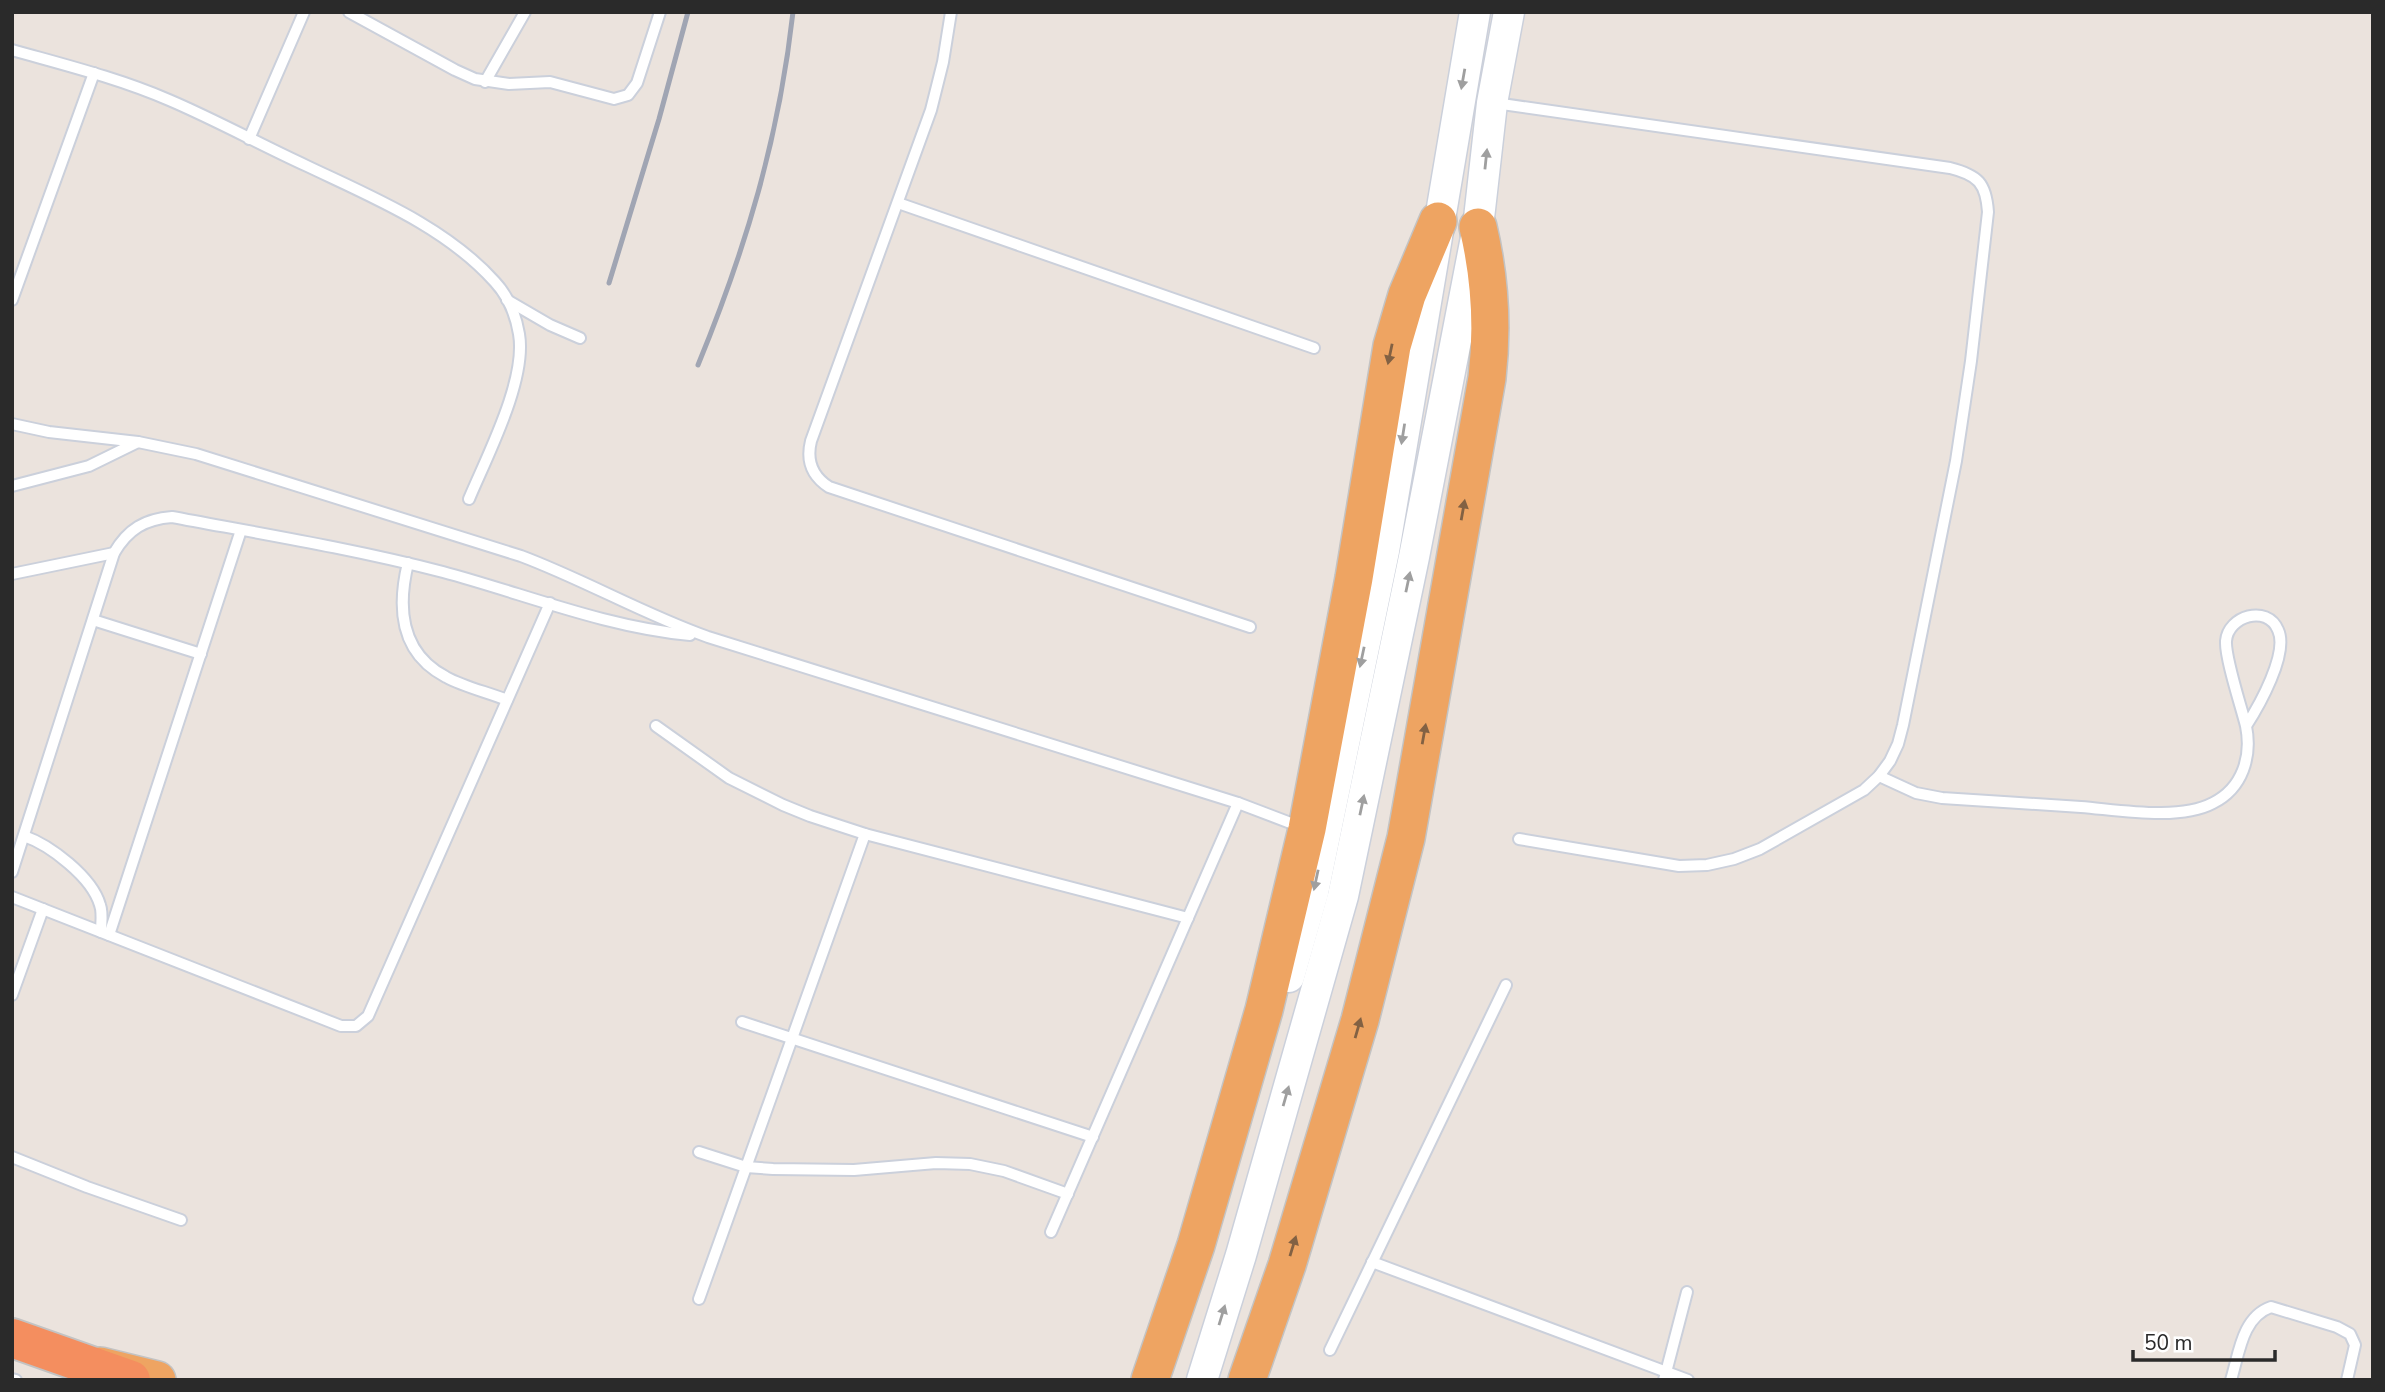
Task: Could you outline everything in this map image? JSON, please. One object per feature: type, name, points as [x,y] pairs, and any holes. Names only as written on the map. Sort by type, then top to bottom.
[{"type":"highway","points":[[1150,1380],[1196,1245],[1264,1010],[1307,830],[1354,578],[1392,346],[1407,295],[1438,221]]},
{"type":"highway","points":[[1247,1380],[1287,1265],[1360,1020],[1406,838],[1487,378],[1490,303],[1478,227]]},
{"type":"highway","points":[[12,1338],[131,1380]]},
{"type":"highway","points":[[76,1360],[157,1380]]},
{"type":"main road","points":[[1168,1380],[1210,1248],[1313,893],[1384,551],[1475,12]]},
{"type":"main road","points":[[1202,1380],[1241,1255],[1343,896],[1414,557],[1478,227],[1492,103],[1509,12]]},
{"type":"lane","points":[[250,139],[304,12]]},
{"type":"lane","points":[[349,12],[455,70],[485,82],[550,82],[606,98],[621,98],[634,90],[660,12]]},
{"type":"lane","points":[[485,82],[525,12]]},
{"type":"lane","points":[[951,12],[932,110],[811,441],[809,463],[820,481],[829,487],[1250,627]]},
{"type":"lane","points":[[12,50],[94,72],[168,100],[376,199],[416,221],[471,259],[508,300],[520,337],[521,356],[518,375],[469,499]]},
{"type":"lane","points":[[12,300],[94,72]]},
{"type":"lane","points":[[1492,103],[1950,168],[1972,174],[1980,181],[1985,191],[1988,212],[1956,461],[1903,725],[1894,752],[1879,776],[1864,790],[1760,849],[1714,864],[1665,864],[1519,839]]},
{"type":"lane","points":[[898,204],[1314,348]]},
{"type":"lane","points":[[508,300],[535,317],[580,338]]},
{"type":"lane","points":[[14,427],[138,442],[196,454],[521,556],[564,573],[645,613],[708,637],[1238,803],[1307,830]]},
{"type":"lane","points":[[12,486],[106,460],[138,442]]},
{"type":"lane","points":[[12,872],[114,553],[132,530],[158,518],[172,517],[408,563],[639,627],[708,637]]},
{"type":"lane","points":[[105,934],[241,530]]},
{"type":"lane","points":[[12,573],[114,553]]},
{"type":"lane","points":[[408,563],[401,597],[402,613],[412,644],[421,657],[447,678],[507,700]]},
{"type":"lane","points":[[12,897],[341,1026],[349,1028],[363,1022],[372,1009],[550,603]]},
{"type":"lane","points":[[1879,776],[1916,793],[1942,798],[2161,812],[2199,809],[2226,795],[2236,784],[2248,756],[2249,741],[2226,642],[2232,625],[2256,615],[2272,622],[2278,628],[2280,637],[2273,674],[2246,726]]},
{"type":"lane","points":[[93,620],[201,653]]},
{"type":"lane","points":[[656,726],[704,762],[755,792],[810,816],[865,834],[1188,918]]},
{"type":"lane","points":[[1051,1233],[1238,803]]},
{"type":"lane","points":[[699,1299],[865,834]]},
{"type":"lane","points":[[24,836],[55,852],[94,891],[102,913],[105,934]]},
{"type":"lane","points":[[12,995],[43,909]]},
{"type":"lane","points":[[1330,1350],[1506,985]]},
{"type":"lane","points":[[742,1022],[1093,1137]]},
{"type":"lane","points":[[699,1152],[746,1167],[841,1170],[953,1163],[1004,1171],[1068,1194]]},
{"type":"lane","points":[[12,1157],[181,1220]]},
{"type":"lane","points":[[1372,1262],[1665,1375],[1688,1380]]},
{"type":"lane","points":[[1665,1375],[1686,1292]]},
{"type":"lane","points":[[2231,1380],[2249,1324],[2262,1310],[2271,1307],[2337,1327],[2350,1334],[2355,1345],[2347,1380]]},
{"type":"railway","points":[[609,283],[659,119],[688,12]]},
{"type":"railway","points":[[698,365],[731,278],[758,192],[779,104],[793,12]]}]
